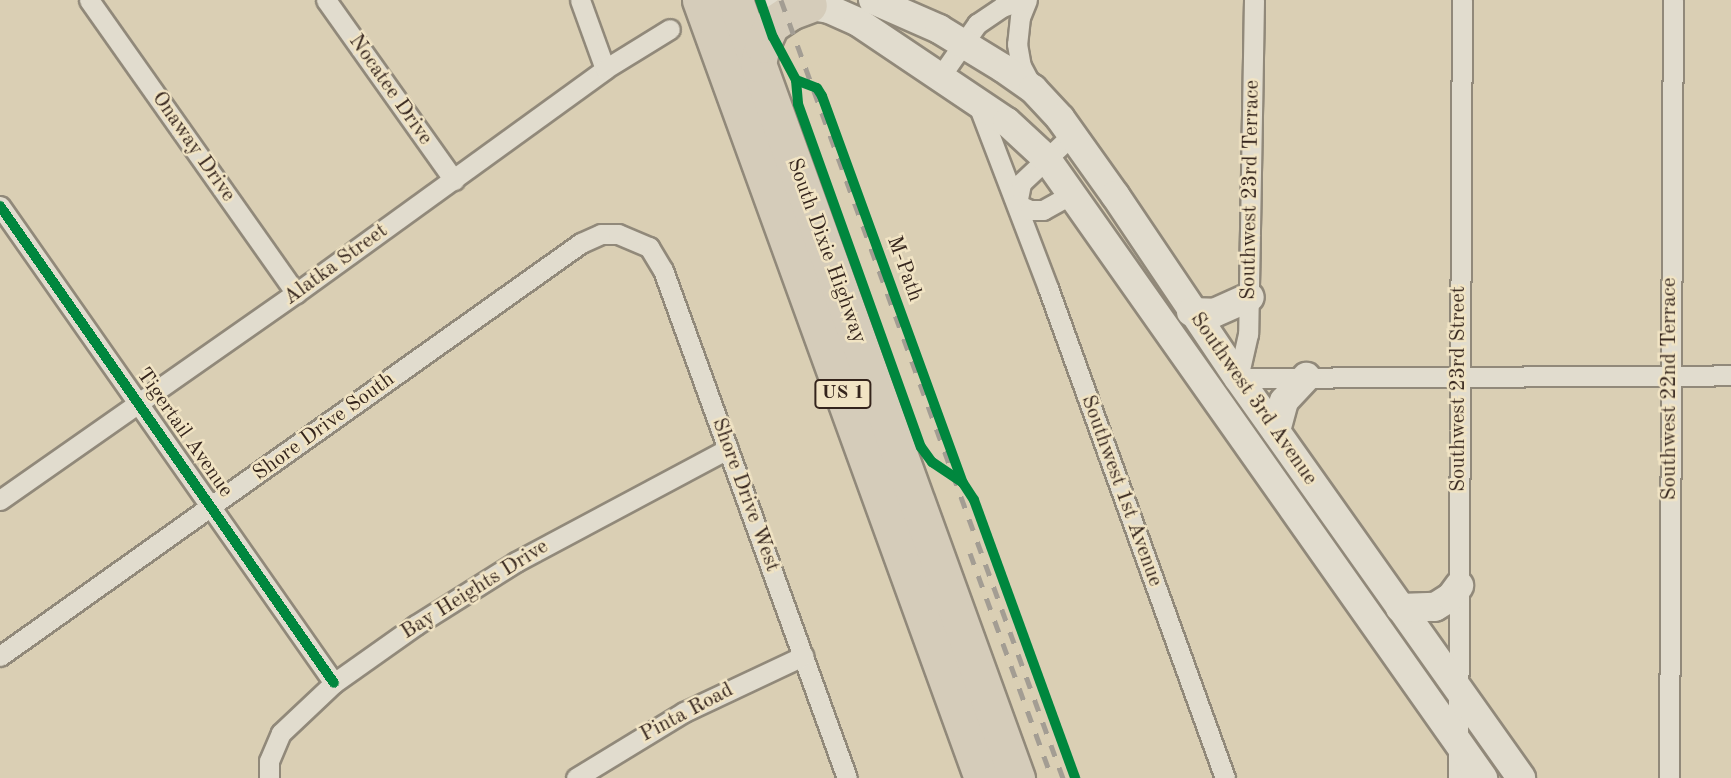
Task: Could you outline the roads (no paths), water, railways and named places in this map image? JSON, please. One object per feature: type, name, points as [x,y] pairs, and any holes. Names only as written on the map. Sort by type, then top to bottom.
[{"type":"highway","name":"South Dixie Highway","points":[[724,2],[758,64],[1017,778]]},
{"type":"highway","name":"South Dixie Highway","points":[[724,2],[982,778]]},
{"type":"highway","points":[[758,64],[762,45],[771,25],[810,3]]},
{"type":"main road","name":"Southwest 3rd Avenue","points":[[873,0],[962,43],[1033,89],[1072,135],[1191,312],[1521,778]]},
{"type":"main road","name":"Southwest 3rd Avenue","points":[[810,3],[858,22],[976,100],[1027,138],[1046,158],[1483,778]]},
{"type":"main road","points":[[1191,312],[1214,313],[1250,298]]},
{"type":"main road","points":[[1276,432],[1284,401],[1306,377]]},
{"type":"main road","points":[[1214,395],[1238,378]]},
{"type":"main road","points":[[1400,608],[1435,607],[1451,597],[1459,586]]},
{"type":"street","name":"Onaway Drive","points":[[89,0],[296,293]]},
{"type":"street","name":"Nocatee Drive","points":[[326,0],[454,180]]},
{"type":"street","points":[[580,0],[605,69]]},
{"type":"street","points":[[940,77],[962,43],[985,18],[1024,0]]},
{"type":"street","points":[[1024,0],[1017,44],[1021,66],[1033,89]]},
{"type":"street","name":"Southwest 23rd Terrace","points":[[1238,378],[1248,334],[1250,298],[1254,0]]},
{"type":"street","name":"Southwest 23rd Street","points":[[1458,778],[1462,0]]},
{"type":"street","name":"Southwest 22nd Terrace","points":[[1669,778],[1673,0]]},
{"type":"street","name":"Alatka Street","points":[[0,500],[296,293],[605,69],[670,29]]},
{"type":"street","name":"Southwest 1st Avenue","points":[[976,100],[1017,204],[1225,778]]},
{"type":"street","points":[[1072,135],[1021,183],[1017,204],[1030,210],[1043,210],[1072,194]]},
{"type":"street","name":"Tigertail Avenue","points":[[0,206],[213,506],[334,683]]},
{"type":"street","name":"Shore Drive South","points":[[0,656],[581,243],[601,234],[618,234]]},
{"type":"street","name":"Shore Drive West","points":[[618,234],[640,241],[657,257],[847,778]]},
{"type":"street","points":[[1238,378],[1731,375]]},
{"type":"street","name":"Bay Heights Drive","points":[[270,778],[269,761],[281,733],[334,683],[416,625],[516,562],[728,449]]},
{"type":"street","name":"Pinta Road","points":[[576,778],[684,712],[803,656]]},
{"type":"railway","points":[[781,0],[1063,778]]},
{"type":"railway","points":[[970,553],[1052,778]]}]
